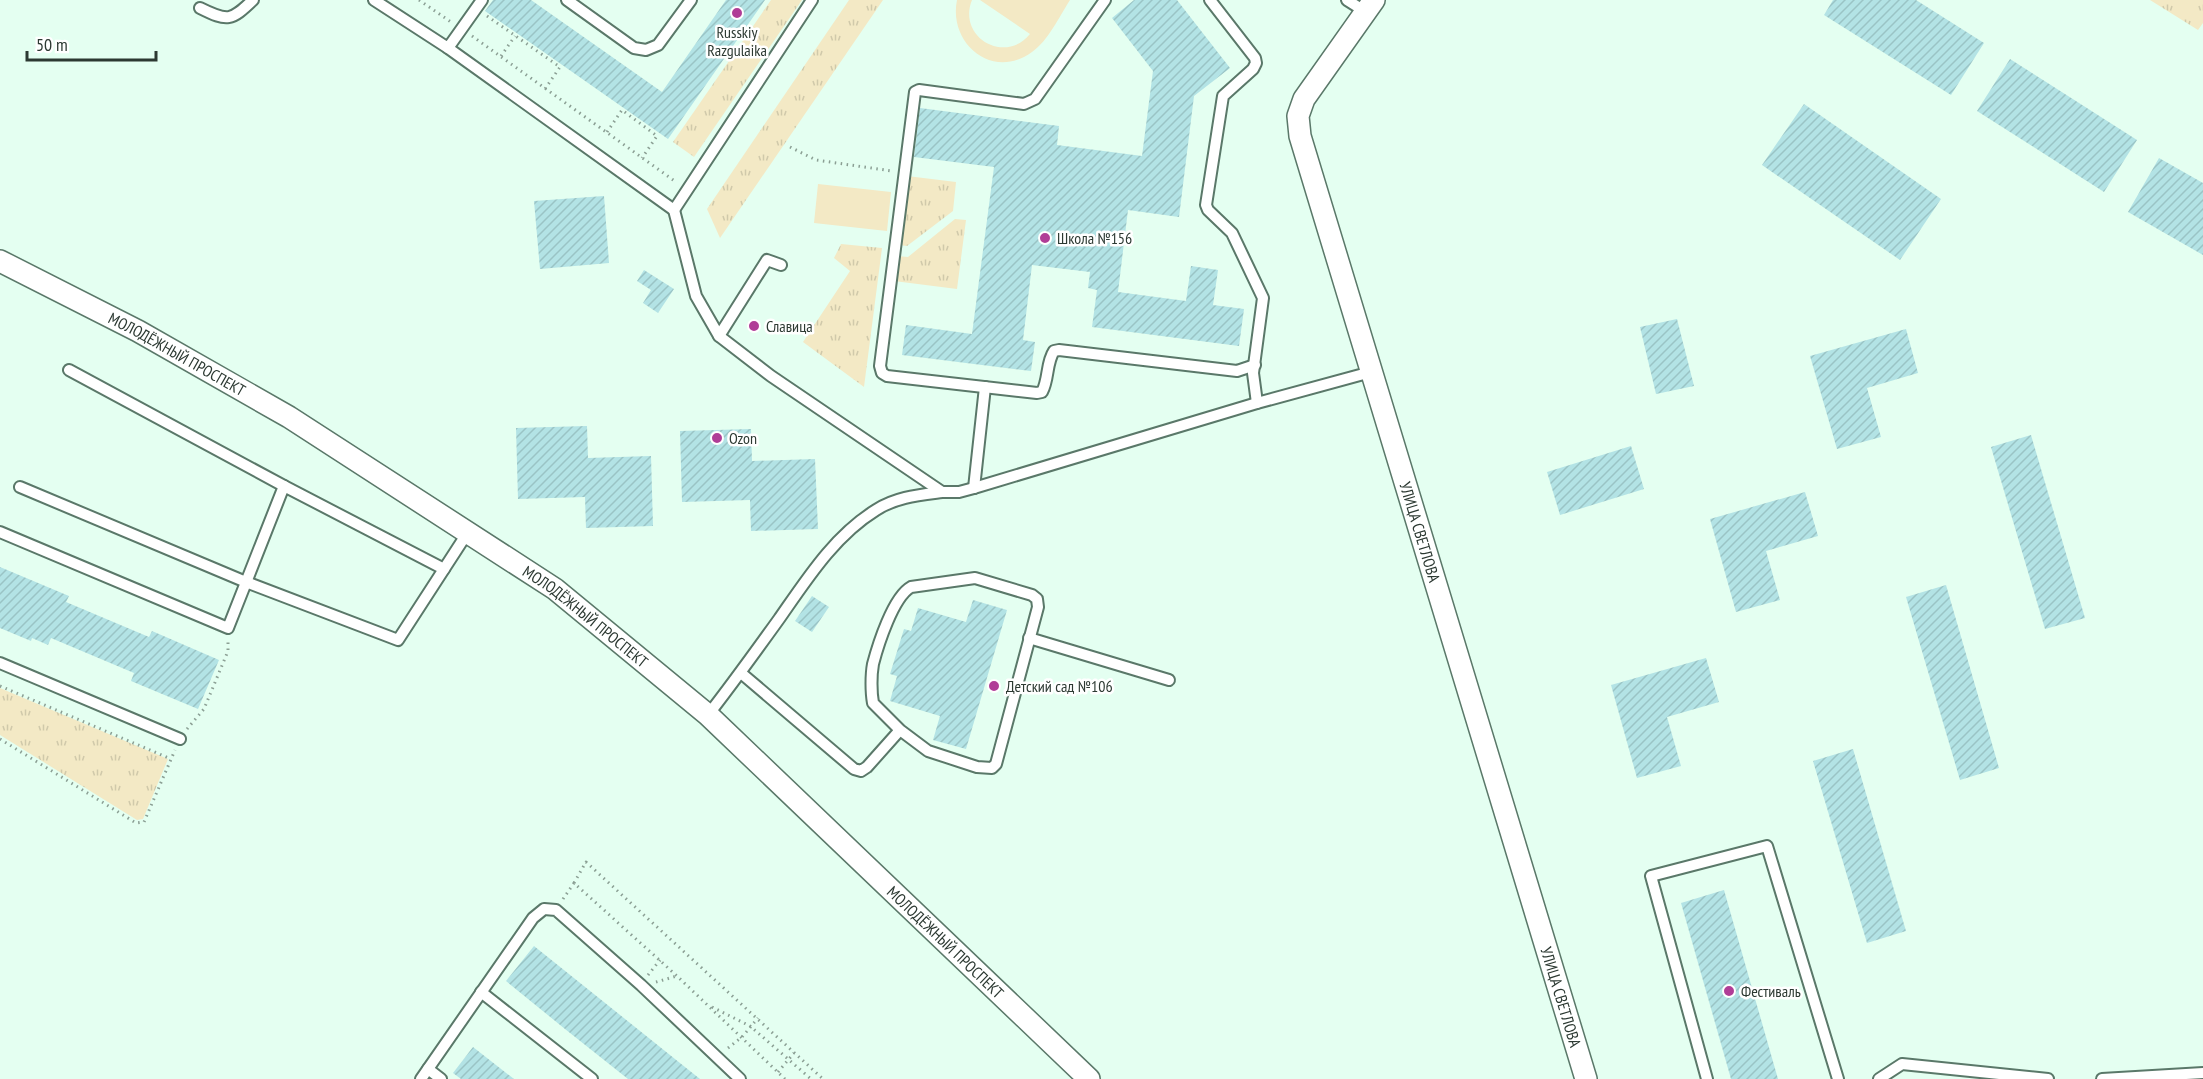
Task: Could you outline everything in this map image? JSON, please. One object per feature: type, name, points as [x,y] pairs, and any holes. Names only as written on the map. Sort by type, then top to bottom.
[{"type":"street","name":"УЛИЦА СВЕТЛОВА","points":[[1370,6],[1304,99],[1298,116],[1300,136],[1586,1079]]},
{"type":"street","name":"МОЛОДЁЖНЫЙ ПРОСПЕКТ","points":[[0,261],[138,331],[289,417],[555,589],[708,715],[1089,1079]]},
{"type":"lane","points":[[200,8],[219,18],[228,19],[236,16],[253,0]]},
{"type":"lane","points":[[374,0],[448,48],[674,210],[696,296],[719,336],[771,376],[942,492]]},
{"type":"lane","points":[[567,0],[634,48],[646,50],[658,45],[691,0]]},
{"type":"lane","points":[[674,210],[812,0]]},
{"type":"lane","points":[[1105,0],[1035,99],[1030,102],[1024,104],[919,90],[915,92],[880,366],[882,373],[887,376],[1042,392],[1050,357],[1054,351],[1059,350],[1237,371],[1255,365]]},
{"type":"lane","points":[[1210,0],[1255,58],[1256,63],[1253,69],[1223,96],[1206,205],[1208,210],[1232,233],[1263,298],[1253,373],[1257,404]]},
{"type":"lane","points":[[1347,0],[1370,6]]},
{"type":"lane","points":[[448,48],[479,4]]},
{"type":"lane","points":[[719,336],[767,260],[781,265]]},
{"type":"lane","points":[[69,370],[444,569]]},
{"type":"lane","points":[[708,715],[741,673],[817,565],[846,532],[877,509],[908,496],[959,492],[974,488],[1371,372]]},
{"type":"lane","points":[[974,488],[985,387]]},
{"type":"lane","points":[[0,532],[228,628],[284,486]]},
{"type":"lane","points":[[20,487],[246,582],[398,640],[468,532]]},
{"type":"lane","points":[[975,578],[1032,594],[1036,598],[1038,607],[996,764],[993,768],[977,767],[928,751],[900,730],[873,703],[873,666],[889,619],[908,589],[975,578]]},
{"type":"lane","points":[[1029,638],[1169,680]]},
{"type":"lane","points":[[0,663],[180,739]]},
{"type":"lane","points":[[741,673],[854,769],[861,771],[867,768],[900,730]]},
{"type":"lane","points":[[1707,1079],[1651,876],[1767,846],[1838,1079]]},
{"type":"lane","points":[[441,1079],[424,1074],[533,918],[544,909],[556,910],[641,985],[740,1079]]},
{"type":"lane","points":[[481,992],[592,1079]]},
{"type":"lane","points":[[1880,1079],[1902,1064],[2048,1079]]},
{"type":"lane","points":[[2103,1079],[2203,1073]]},
{"type":"path","points":[[418,0],[461,28],[687,190]]},
{"type":"path","points":[[427,6],[431,0]]},
{"type":"path","points":[[479,4],[515,36],[560,67],[545,88]]},
{"type":"path","points":[[501,57],[515,36]]},
{"type":"path","points":[[607,132],[622,110],[648,129],[657,136],[642,158]]},
{"type":"path","points":[[790,147],[816,160],[903,173]]},
{"type":"path","points":[[0,739],[136,823],[144,822],[180,739],[204,709],[228,651],[228,628]]},
{"type":"path","points":[[0,686],[171,759]]},
{"type":"path","points":[[556,910],[586,862],[823,1079]]},
{"type":"path","points":[[573,883],[708,1005],[785,1079]]},
{"type":"path","points":[[708,1005],[750,1026],[811,1079]]},
{"type":"path","points":[[717,1057],[742,1037],[758,1018]]},
{"type":"path","points":[[778,1072],[794,1053]]},
{"type":"green space","points":[[771,0],[802,0],[694,157],[673,142]]},
{"type":"green space","points":[[849,0],[883,0],[720,238],[707,209]]},
{"type":"green space","points":[[957,0],[972,0],[969,13],[971,25],[977,35],[997,47],[1008,47],[1020,43],[1030,34],[980,0],[1070,0],[1038,47],[1017,60],[1003,62],[989,60],[976,53],[966,43],[959,31],[956,16]]},
{"type":"green space","points":[[2150,0],[2203,0],[2203,23],[2198,30]]},
{"type":"green space","points":[[907,176],[956,182],[953,211],[907,246],[899,245]]},
{"type":"green space","points":[[818,184],[891,192],[887,231],[814,223]]},
{"type":"green space","points":[[955,219],[966,220],[957,289],[894,281],[897,256],[908,257]]},
{"type":"green space","points":[[841,244],[882,248],[864,387],[803,342],[850,271],[834,258]]},
{"type":"green space","points":[[0,688],[168,759],[143,819],[137,820],[0,735]]},
{"type":"building","points":[[493,0],[531,0],[662,92],[726,0],[765,0],[668,139],[485,11]]},
{"type":"building","points":[[1134,0],[1177,0],[1230,68],[1194,96],[1179,217],[1128,210],[1118,292],[1186,301],[1191,266],[1218,270],[1213,305],[1244,309],[1239,346],[1092,327],[1097,290],[1088,288],[1090,272],[1032,265],[1023,340],[1035,342],[1031,371],[902,355],[906,325],[972,334],[994,167],[914,157],[920,108],[1059,126],[1057,145],[1142,156],[1153,71],[1112,18]]},
{"type":"building","points":[[1833,0],[1916,0],[1984,43],[1951,95],[1824,15]]},
{"type":"building","points":[[2010,59],[2137,140],[2104,192],[1977,111]]},
{"type":"building","points":[[1804,104],[1941,199],[1900,260],[1762,165]]},
{"type":"building","points":[[2159,158],[2203,183],[2203,255],[2128,212]]},
{"type":"building","points":[[604,196],[609,263],[540,269],[534,201]]},
{"type":"building","points":[[644,270],[674,289],[658,313],[643,303],[651,290],[637,281]]},
{"type":"building","points":[[1677,319],[1694,386],[1656,394],[1640,327]]},
{"type":"building","points":[[1906,329],[1918,373],[1867,388],[1881,437],[1837,449],[1810,356]]},
{"type":"building","points":[[587,426],[588,458],[651,456],[653,526],[586,528],[585,497],[518,499],[516,428]]},
{"type":"building","points":[[751,429],[752,461],[815,459],[818,529],[751,531],[750,500],[682,502],[680,431]]},
{"type":"building","points":[[2031,435],[2085,618],[2045,629],[1991,447]]},
{"type":"building","points":[[1631,446],[1644,489],[1560,515],[1547,472]]},
{"type":"building","points":[[1805,492],[1818,536],[1766,551],[1780,600],[1736,612],[1710,519]]},
{"type":"building","points":[[0,567],[69,596],[66,602],[149,637],[152,631],[219,660],[198,709],[131,681],[134,673],[51,638],[48,645],[32,638],[31,641],[0,628]]},
{"type":"building","points":[[1946,585],[1999,768],[1960,780],[1906,597]]},
{"type":"building","points":[[812,596],[829,607],[812,632],[795,621]]},
{"type":"building","points":[[973,600],[1007,610],[966,749],[933,740],[940,716],[890,701],[897,676],[890,674],[904,629],[911,631],[918,608],[966,622]]},
{"type":"building","points":[[1706,658],[1719,702],[1667,717],[1681,766],[1637,778],[1611,685]]},
{"type":"building","points":[[1853,749],[1906,931],[1867,943],[1813,761]]},
{"type":"building","name":"Фестиваль","points":[[1724,890],[1778,1079],[1731,1079],[1681,903]]},
{"type":"building","points":[[534,946],[700,1079],[628,1079],[565,1029],[506,981]]},
{"type":"building","points":[[473,1047],[514,1079],[461,1079],[453,1073]]},
{"type":"place","name":"Russkiy Razgulaika","points":[[737,13]]},
{"type":"place","name":"Школа №156","points":[[1045,238]]},
{"type":"place","name":"Славица","points":[[754,326]]},
{"type":"place","name":"Ozon","points":[[717,438]]},
{"type":"place","name":"Детский сад №106","points":[[994,686]]},
{"type":"place","name":"Фестиваль","points":[[1729,991]]}]
